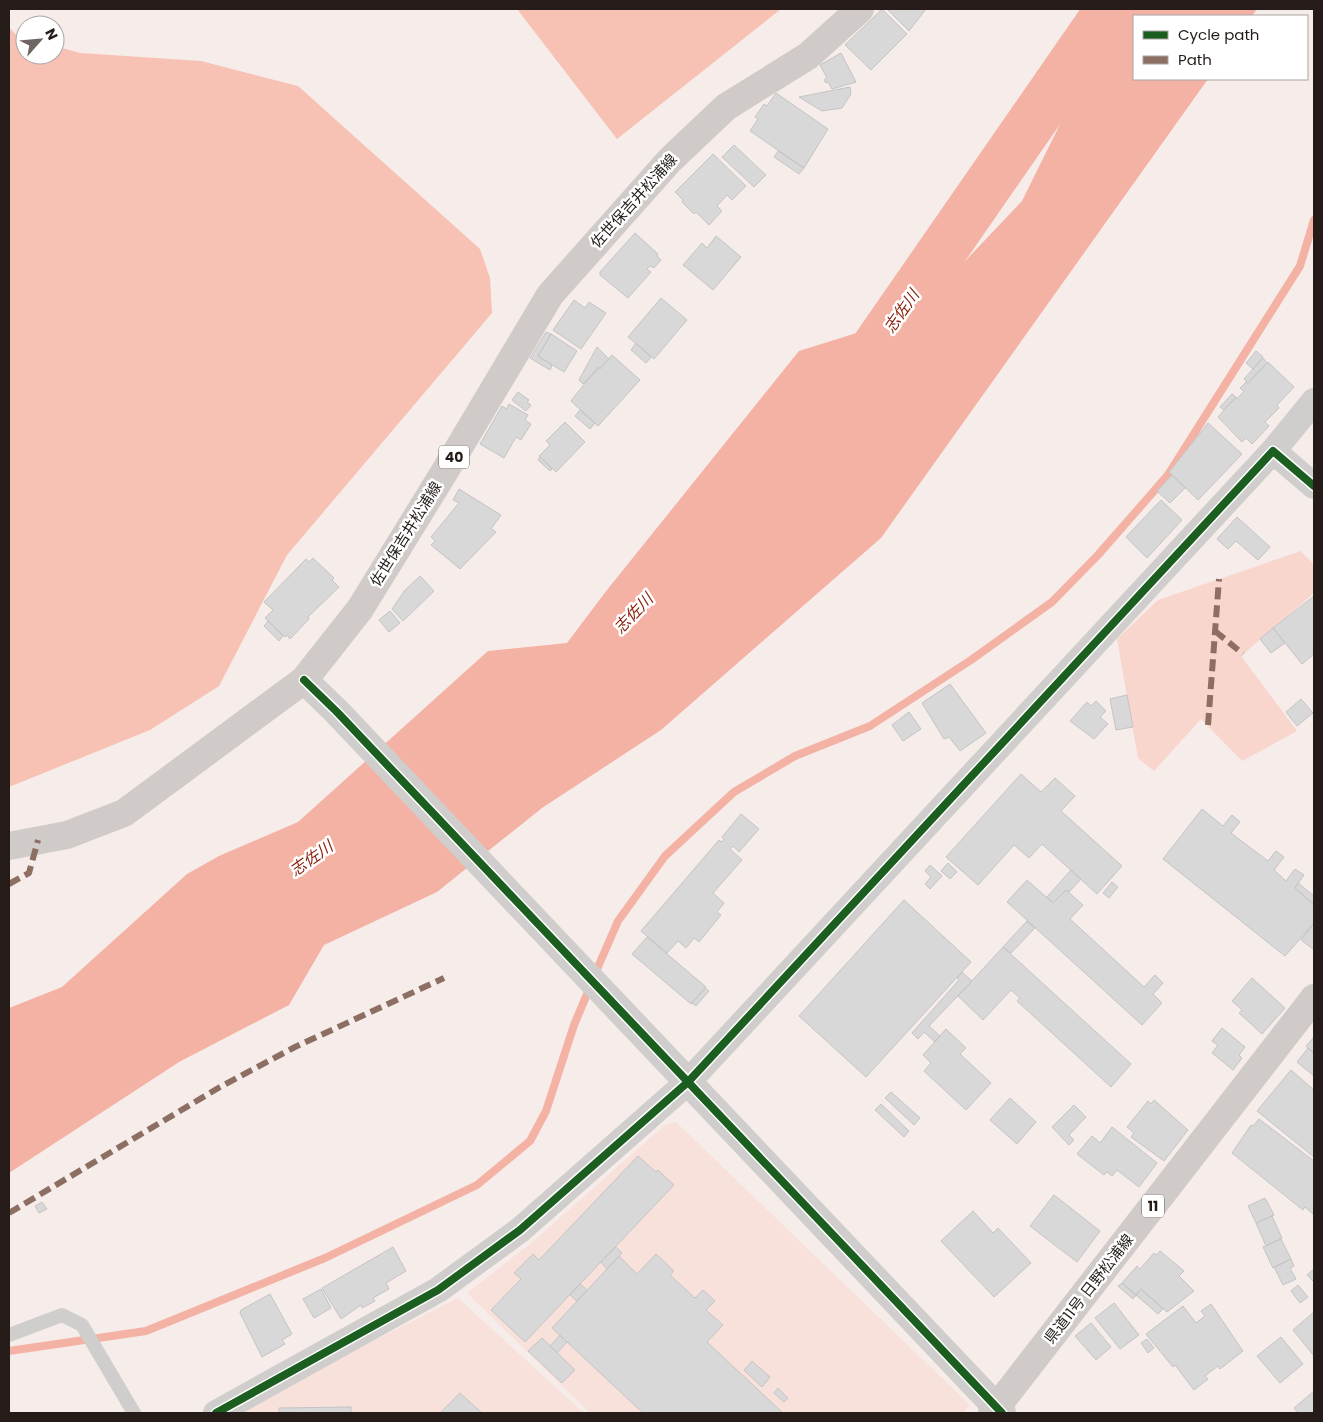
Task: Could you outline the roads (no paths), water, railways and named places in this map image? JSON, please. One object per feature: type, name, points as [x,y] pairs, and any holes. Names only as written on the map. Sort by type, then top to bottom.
[{"type":"main road","name":"佐世保吉井松浦線","points":[[9,846],[67,835],[124,812],[304,680],[360,609],[446,471],[550,295],[670,160],[726,107],[808,56],[860,9]]},
{"type":"main road","name":"県道11号 日野松浦線","points":[[997,1411],[1314,998]]},
{"type":"street","points":[[216,1413],[438,1290],[520,1230],[688,1082],[1273,451],[1314,401]]},
{"type":"street","points":[[1273,451],[1314,486]]},
{"type":"street","points":[[304,680],[337,712],[624,1012],[997,1411]]},
{"type":"lane","points":[[9,1335],[62,1315],[82,1325],[134,1413]]},
{"type":"water","points":[[1117,9],[1257,9],[1253,15],[1133,15],[1133,80],[1207,80],[881,538],[661,730],[542,808],[437,892],[324,945],[289,1005],[179,1062],[9,1173],[9,1008],[62,987],[187,874],[219,856],[298,822],[488,651],[567,643],[607,590],[799,351],[914,315],[1022,201]]},
{"type":"waterway","name":"志佐川","points":[[855,377],[1110,9]]},
{"type":"waterway","points":[[594,976],[618,921],[665,856],[734,792],[795,756],[870,726],[971,660],[1052,602],[1098,555],[1168,475],[1300,266],[1314,220]]},
{"type":"waterway","points":[[9,1351],[146,1331],[325,1258],[477,1185],[530,1141],[546,1111],[574,1025],[590,987]]}]
